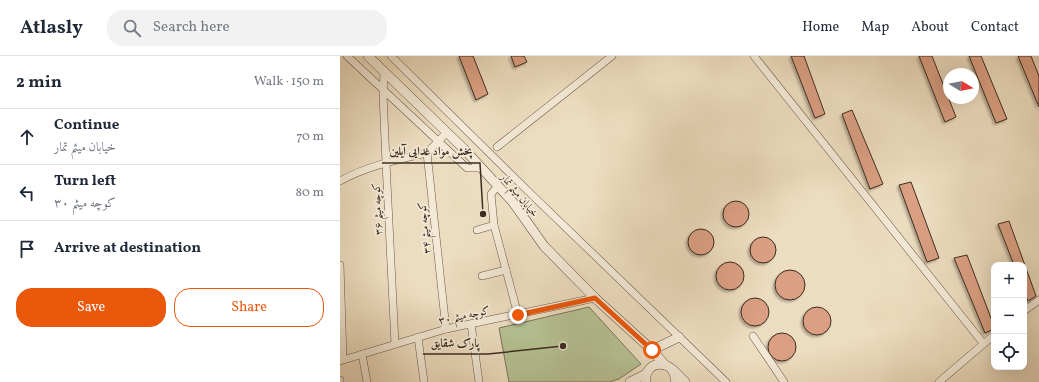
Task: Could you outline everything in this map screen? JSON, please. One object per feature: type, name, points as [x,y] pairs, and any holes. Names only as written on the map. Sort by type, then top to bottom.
[{"type":"street","points":[[347,56],[467,168],[482,168]]},
{"type":"street","name":"خیابان میثم تمار","points":[[368,56],[482,168],[512,201],[544,246],[595,298],[685,382]]},
{"type":"street","points":[[391,56],[531,194],[726,382]]},
{"type":"street","points":[[497,146],[612,56]]},
{"type":"street","points":[[754,56],[983,343]]},
{"type":"street","name":"کوچه میثم ۳۶","points":[[384,72],[386,163],[396,344]]},
{"type":"street","points":[[340,181],[354,173],[427,153],[446,133]]},
{"type":"street","name":"کوچه میثم ۳۴","points":[[427,153],[446,329]]},
{"type":"street","points":[[498,186],[491,194],[494,225],[518,315]]},
{"type":"street","points":[[477,230],[494,225]]},
{"type":"street","points":[[340,265],[342,360]]},
{"type":"street","points":[[482,276],[506,270]]},
{"type":"street","name":"کوچه میثم ۳۰","points":[[342,360],[446,329],[595,298]]},
{"type":"street","points":[[1027,310],[1039,300]]},
{"type":"street","points":[[470,324],[479,382]]},
{"type":"street","points":[[753,336],[784,382]]},
{"type":"street","points":[[418,337],[424,382]]},
{"type":"street","points":[[939,382],[991,337]]},
{"type":"street","points":[[647,375],[652,350],[679,338]]},
{"type":"street","points":[[362,354],[367,382]]},
{"type":"street","points":[[630,382],[647,375],[654,365],[659,364],[668,366],[674,372],[675,382]]},
{"type":"green space","points":[[589,307],[641,364],[619,379],[609,382],[509,382],[499,328]]},
{"type":"building","points":[[459,56],[473,56],[488,94],[476,100]]},
{"type":"building","points":[[511,56],[524,56],[527,62],[515,67]]},
{"type":"building","points":[[791,56],[804,56],[825,114],[815,118]]},
{"type":"building","points":[[919,56],[932,56],[943,84],[943,104],[951,104],[956,117],[945,122]]},
{"type":"building","points":[[969,56],[981,56],[1007,119],[996,123],[979,81],[979,68],[974,68]]},
{"type":"building","points":[[1018,56],[1031,56],[1039,76],[1039,107]]},
{"type":"building","points":[[852,110],[883,184],[870,189],[842,114]]},
{"type":"building","points":[[911,182],[939,258],[927,262],[899,185]]},
{"type":"building","points":[[736,201],[746,204],[749,214],[746,224],[736,227],[726,224],[723,214],[726,204]]},
{"type":"building","points":[[1009,221],[1024,262],[1013,262],[998,224]]},
{"type":"building","points":[[701,229],[711,232],[714,242],[711,252],[701,255],[691,252],[688,242],[691,232]]},
{"type":"building","points":[[763,237],[773,240],[776,250],[773,260],[763,263],[753,260],[750,250],[753,240]]},
{"type":"building","points":[[967,255],[991,318],[991,330],[985,333],[954,258]]},
{"type":"building","points":[[730,262],[740,266],[744,276],[740,286],[730,290],[720,286],[716,276],[720,266]]},
{"type":"building","points":[[790,270],[800,275],[805,285],[800,295],[790,300],[780,295],[775,285],[780,275]]},
{"type":"building","points":[[1027,271],[1036,296],[1028,301],[1027,298]]},
{"type":"building","points":[[755,298],[765,302],[769,312],[765,322],[755,326],[745,322],[741,312],[745,302]]},
{"type":"building","points":[[817,307],[827,311],[831,321],[827,331],[817,335],[807,331],[803,321],[807,311]]},
{"type":"building","points":[[782,333],[792,337],[796,347],[792,357],[782,361],[772,357],[768,347],[772,337]]},
{"type":"place","name":"پخش مواد غدایی آیلین","points":[[483,214]]},
{"type":"place","name":"پارک شقایق","points":[[563,346]]},
{"type":"route","points":[[518,315],[595,298],[652,350]]}]
